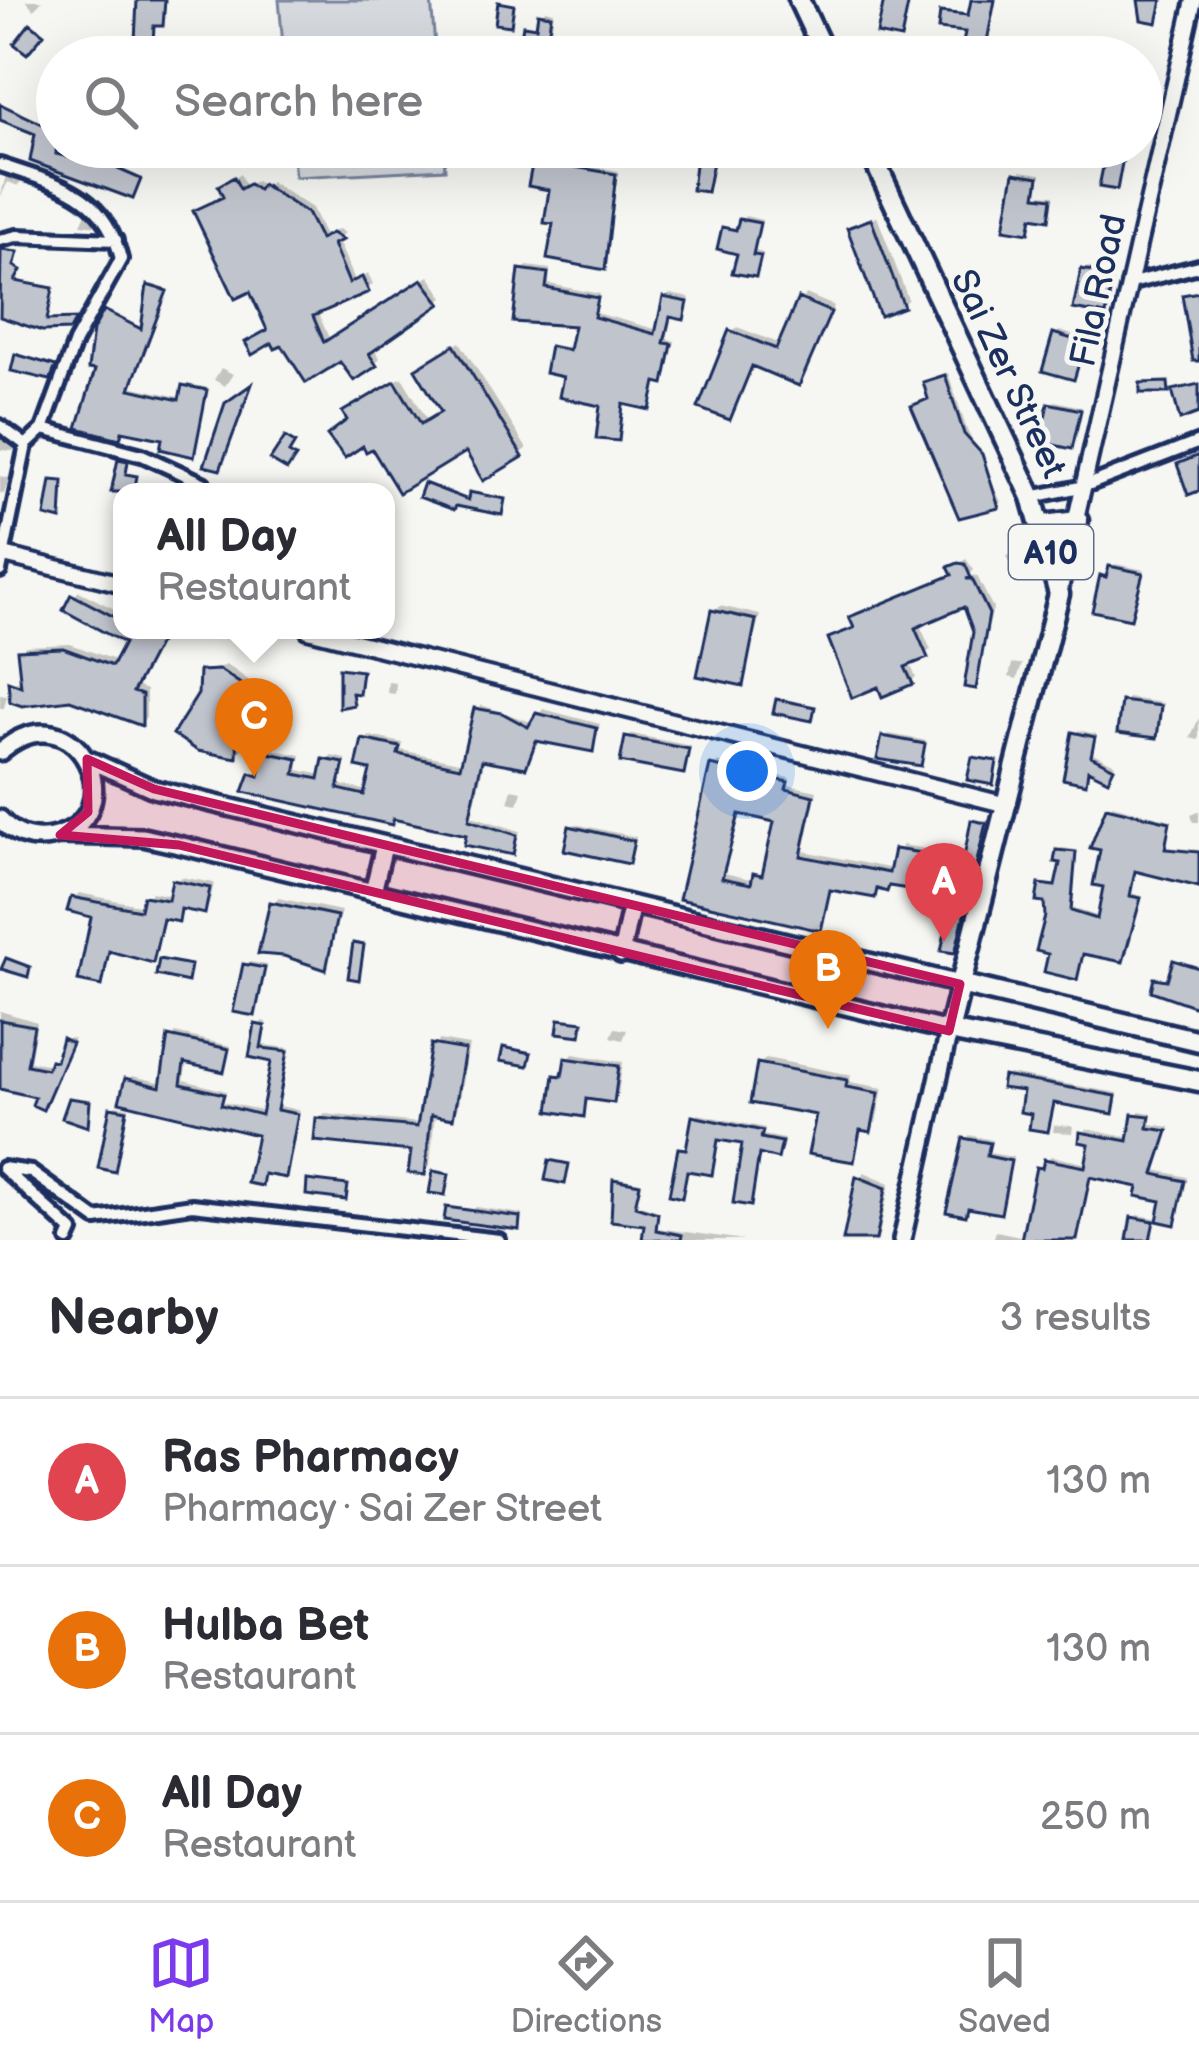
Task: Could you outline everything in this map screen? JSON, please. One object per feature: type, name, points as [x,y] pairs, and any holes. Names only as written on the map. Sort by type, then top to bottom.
[{"type":"highway","points":[[800,0],[816,36]]},
{"type":"highway","name":"Sai Zer Street","points":[[878,168],[1032,497],[1059,594],[960,984]]},
{"type":"highway","points":[[1043,525],[1078,521]]},
{"type":"highway","points":[[960,984],[1199,1041]]},
{"type":"highway","name":"A10","points":[[949,1031],[960,984]]},
{"type":"highway","points":[[949,1031],[1199,1081]]},
{"type":"main road","points":[[4,744],[28,734],[61,736],[87,759],[154,789],[960,984]]},
{"type":"main road","points":[[60,835],[88,812],[94,794],[87,759]]},
{"type":"main road","points":[[0,819],[24,836],[143,837],[949,1031],[902,1240]]},
{"type":"main road","points":[[373,892],[384,846]]},
{"type":"main road","points":[[621,954],[631,908]]},
{"type":"main road","points":[[822,1001],[832,955]]},
{"type":"main road","points":[[908,1218],[911,1240]]},
{"type":"street","name":"Fila Road","points":[[1163,133],[1194,0]]},
{"type":"street","points":[[0,165],[93,201],[112,224],[121,259],[75,342],[43,429],[26,445],[1,560],[113,582]]},
{"type":"street","name":"Fila Road","points":[[1059,594],[1155,168]]},
{"type":"street","points":[[0,240],[116,240]]},
{"type":"street","points":[[1128,284],[1199,266]]},
{"type":"street","points":[[0,426],[26,445]]},
{"type":"street","points":[[43,429],[142,455],[203,483]]},
{"type":"street","points":[[1032,497],[1085,486],[1199,442]]},
{"type":"street","points":[[344,639],[1007,805]]},
{"type":"street","points":[[2,1169],[72,1231],[68,1240]]},
{"type":"street","points":[[2,1169],[31,1172],[96,1219],[192,1204],[499,1240]]},
{"type":"highlighted area","points":[[87,759],[154,789],[960,984],[949,1031],[179,845],[60,835],[88,812]]},
{"type":"shaded area","points":[[279,0],[431,0],[434,36],[282,36]]},
{"type":"shaded area","points":[[294,168],[445,169],[295,177]]},
{"type":"building","points":[[137,0],[165,0],[163,26],[154,26],[153,36],[135,36]]},
{"type":"building","points":[[884,0],[909,0],[902,36],[877,34]]},
{"type":"building","points":[[971,0],[995,0],[988,36],[938,29],[940,12],[968,15]]},
{"type":"building","points":[[1138,0],[1162,0],[1157,23],[1141,20]]},
{"type":"building","points":[[498,2],[514,5],[511,26],[495,24]]},
{"type":"building","points":[[538,13],[551,15],[548,36],[521,36],[523,25],[536,27]]},
{"type":"building","points":[[30,23],[44,34],[36,36],[27,54],[14,44]]},
{"type":"building","points":[[0,104],[36,121],[36,163],[30,161],[35,134],[0,120]]},
{"type":"building","points":[[49,168],[118,168],[141,179],[133,199]]},
{"type":"building","points":[[531,168],[616,174],[605,270],[547,259],[553,224],[544,223],[549,190],[528,186]]},
{"type":"building","points":[[695,168],[712,168],[707,192],[692,190]]},
{"type":"building","points":[[1103,168],[1121,168],[1117,190],[1099,187]]},
{"type":"building","points":[[1014,173],[1039,177],[1036,196],[1052,198],[1049,220],[1032,217],[1029,233],[1004,229]]},
{"type":"building","points":[[234,177],[240,189],[249,184],[258,190],[262,184],[307,213],[320,239],[332,233],[343,240],[333,244],[349,283],[362,277],[369,292],[313,316],[324,342],[422,279],[441,304],[369,354],[377,366],[354,381],[340,362],[306,383],[282,346],[275,349],[272,343],[252,355],[245,342],[267,330],[250,292],[235,299],[193,211],[223,197],[218,186]]},
{"type":"building","points":[[739,219],[760,223],[753,255],[761,256],[756,277],[732,273],[737,254],[717,249],[722,227],[736,230]]},
{"type":"building","points":[[871,219],[904,307],[880,316],[847,228]]},
{"type":"building","points":[[1,250],[18,252],[14,266],[21,270],[15,281],[53,288],[47,320],[76,319],[70,330],[42,331],[0,317]]},
{"type":"building","points":[[519,269],[548,273],[546,288],[598,298],[594,317],[655,334],[663,297],[688,302],[684,320],[670,317],[664,343],[672,344],[664,384],[656,382],[650,410],[623,404],[619,441],[596,439],[600,406],[559,397],[563,377],[545,373],[550,346],[569,350],[574,326],[513,322]]},
{"type":"building","points":[[1081,269],[1113,275],[1106,315],[1073,309]]},
{"type":"building","points":[[147,285],[167,291],[130,389],[179,400],[182,385],[207,390],[194,457],[160,449],[162,439],[122,431],[120,439],[77,428],[95,370],[88,369],[93,330],[104,310],[141,329]]},
{"type":"building","points":[[1199,292],[1199,361],[1193,361],[1182,295]]},
{"type":"building","points":[[798,298],[831,312],[799,386],[752,366],[730,420],[698,408],[729,330],[776,349]]},
{"type":"building","points":[[1053,333],[1085,343],[1074,380],[1042,371]]},
{"type":"building","points":[[454,345],[523,457],[483,481],[466,452],[399,493],[372,449],[366,452],[363,446],[345,458],[327,435],[347,420],[342,412],[395,381],[421,424],[441,412],[415,369]]},
{"type":"building","points":[[15,354],[56,366],[50,380],[11,371]]},
{"type":"building","points":[[945,375],[964,434],[982,454],[999,508],[959,518],[911,406],[928,399],[923,382]]},
{"type":"building","points":[[1168,382],[1169,393],[1140,393],[1140,383]]},
{"type":"building","points":[[252,384],[220,470],[204,466],[225,403]]},
{"type":"building","points":[[1199,384],[1199,413],[1180,420],[1172,390]]},
{"type":"building","points":[[1048,403],[1081,410],[1072,449],[1040,442]]},
{"type":"building","points":[[285,437],[295,443],[289,453],[296,457],[287,470],[270,460]]},
{"type":"building","points":[[1199,455],[1199,491],[1188,495],[1177,464]]},
{"type":"building","points":[[118,459],[128,461],[126,474],[137,476],[136,483],[113,483],[111,492]]},
{"type":"building","points":[[51,480],[63,481],[61,520],[45,516]]},
{"type":"building","points":[[424,483],[468,500],[469,492],[505,499],[502,515],[456,506],[454,510],[419,497]]},
{"type":"building","points":[[965,564],[971,578],[966,579],[972,579],[989,614],[976,689],[964,687],[973,632],[964,607],[915,628],[928,658],[905,667],[913,684],[882,697],[878,687],[852,698],[828,638],[854,628],[849,617],[952,575],[948,567]]},
{"type":"building","points":[[1109,566],[1143,573],[1131,619],[1092,611],[1100,575],[1106,577]]},
{"type":"building","points":[[71,594],[113,616],[113,637],[63,610]]},
{"type":"building","points":[[711,610],[756,620],[743,686],[697,676]]},
{"type":"building","points":[[117,639],[160,641],[133,692],[142,695],[142,726],[70,700],[22,706],[10,702],[8,681],[21,686],[17,650],[63,648],[112,666],[124,643]]},
{"type":"building","points":[[339,668],[362,671],[359,694],[352,693],[354,705],[339,708]]},
{"type":"building","points":[[220,670],[254,693],[245,721],[238,718],[237,758],[198,751],[173,734],[198,694],[199,671]]},
{"type":"building","points":[[776,699],[815,707],[812,721],[773,713]]},
{"type":"building","points":[[1121,701],[1161,706],[1157,738],[1117,733]]},
{"type":"building","points":[[474,708],[502,713],[528,727],[536,713],[597,728],[593,752],[536,741],[526,768],[482,760],[469,820],[517,835],[513,855],[464,845],[466,835],[393,819],[392,825],[243,792],[250,773],[259,776],[264,752],[298,759],[295,774],[319,779],[323,759],[344,763],[338,789],[364,795],[370,770],[356,767],[362,739],[400,747],[398,754],[460,767]]},
{"type":"building","points":[[1072,732],[1095,737],[1091,756],[1114,768],[1108,780],[1088,770],[1086,784],[1063,779]]},
{"type":"building","points":[[882,736],[925,744],[921,766],[877,759]]},
{"type":"building","points":[[625,737],[689,749],[684,774],[620,762]]},
{"type":"building","points":[[972,757],[997,761],[993,785],[967,780]]},
{"type":"building","points":[[710,765],[788,782],[786,789],[814,796],[801,856],[889,873],[894,849],[943,856],[942,864],[962,868],[971,820],[986,823],[955,953],[941,951],[953,896],[889,886],[887,892],[877,889],[875,898],[830,890],[821,931],[679,899]],"holes":[[[739,814],[774,822],[762,875],[753,873],[751,884],[722,878]]]},
{"type":"building","points":[[1106,807],[1170,822],[1165,849],[1199,852],[1199,887],[1135,871],[1130,896],[1141,898],[1123,962],[1083,954],[1077,980],[1044,972],[1048,954],[1036,951],[1045,916],[1044,902],[1036,901],[1039,884],[1055,886],[1060,863],[1054,862],[1056,850],[1076,852],[1071,911],[1097,919],[1103,887],[1093,885],[1100,850],[1090,848]]},
{"type":"building","points":[[569,826],[634,841],[629,864],[564,850]]},
{"type":"building","points":[[172,880],[210,888],[205,914],[181,909],[179,922],[163,919],[153,963],[109,951],[102,986],[78,981],[91,917],[67,911],[71,897],[140,910],[143,896],[168,900]]},
{"type":"building","points":[[270,902],[337,916],[326,970],[284,956],[258,954]]},
{"type":"building","points":[[353,943],[364,945],[359,980],[348,978]]},
{"type":"building","points":[[6,958],[30,967],[28,977],[1,969]]},
{"type":"building","points":[[159,959],[191,965],[188,982],[156,975]]},
{"type":"building","points":[[1173,960],[1199,968],[1199,1008],[1151,991],[1154,978],[1167,980]]},
{"type":"building","points":[[243,964],[265,968],[255,1016],[233,1012]]},
{"type":"building","points":[[559,1019],[583,1022],[581,1036],[557,1033]]},
{"type":"building","points":[[0,1020],[34,1026],[27,1065],[47,1069],[50,1060],[56,1061],[62,1038],[72,1043],[43,1110],[32,1105],[35,1097],[0,1089]]},
{"type":"building","points":[[255,1024],[265,1026],[261,1048],[288,1051],[277,1110],[298,1114],[286,1178],[264,1174],[262,1186],[247,1183],[257,1135],[119,1102],[125,1078],[160,1087],[168,1036],[229,1049],[224,1072],[184,1063],[181,1084],[224,1094],[221,1105],[261,1115],[271,1062],[249,1057]]},
{"type":"building","points":[[431,1044],[465,1050],[453,1119],[431,1115],[425,1175],[408,1173],[411,1151],[314,1141],[316,1118],[417,1127]]},
{"type":"building","points":[[503,1047],[531,1053],[528,1066],[500,1061]]},
{"type":"building","points":[[565,1058],[619,1066],[614,1103],[586,1099],[584,1117],[549,1111],[554,1075],[562,1076]]},
{"type":"building","points":[[757,1063],[847,1080],[846,1087],[879,1093],[871,1132],[860,1130],[854,1162],[808,1154],[816,1115],[750,1103]]},
{"type":"building","points":[[1003,1076],[1116,1096],[1113,1114],[1054,1103],[1048,1132],[1029,1129],[1031,1114],[1020,1112],[1023,1091],[1001,1088]]},
{"type":"building","points":[[69,1098],[90,1101],[88,1127],[62,1118]]},
{"type":"building","points":[[110,1107],[127,1110],[115,1172],[98,1168]]},
{"type":"building","points":[[1132,1114],[1150,1116],[1148,1128],[1168,1131],[1154,1174],[1185,1181],[1175,1225],[1157,1221],[1161,1201],[1136,1196],[1138,1187],[1090,1177],[1077,1240],[1021,1240],[1036,1167],[1042,1168],[1044,1159],[1085,1167],[1089,1144],[1079,1142],[1080,1132],[1128,1141]]},
{"type":"building","points":[[692,1116],[763,1131],[761,1138],[782,1142],[778,1159],[759,1154],[751,1206],[733,1203],[742,1144],[718,1140],[712,1175],[687,1171],[682,1198],[669,1195],[678,1148],[686,1149]]},
{"type":"building","points":[[963,1138],[990,1143],[987,1156],[1011,1161],[1001,1214],[968,1208],[966,1216],[946,1212]]},
{"type":"building","points":[[549,1160],[569,1164],[565,1184],[545,1180]]},
{"type":"building","points":[[433,1171],[449,1174],[445,1195],[429,1193]]},
{"type":"building","points":[[856,1176],[886,1188],[876,1240],[843,1240]]},
{"type":"building","points":[[613,1179],[640,1184],[635,1206],[658,1213],[656,1230],[682,1235],[681,1240],[642,1240],[644,1225],[611,1221]]},
{"type":"building","points":[[307,1180],[348,1185],[346,1200],[306,1195]]},
{"type":"building","points":[[446,1207],[520,1217],[519,1230],[444,1220]]},
{"type":"building","points":[[1131,1217],[1154,1221],[1150,1240],[1127,1240]]},
{"type":"place","name":"All Day","points":[[254,777]]},
{"type":"place","name":"Ras Pharmacy","points":[[944,942]]},
{"type":"place","name":"Hulba Bet","points":[[828,1029]]}]
